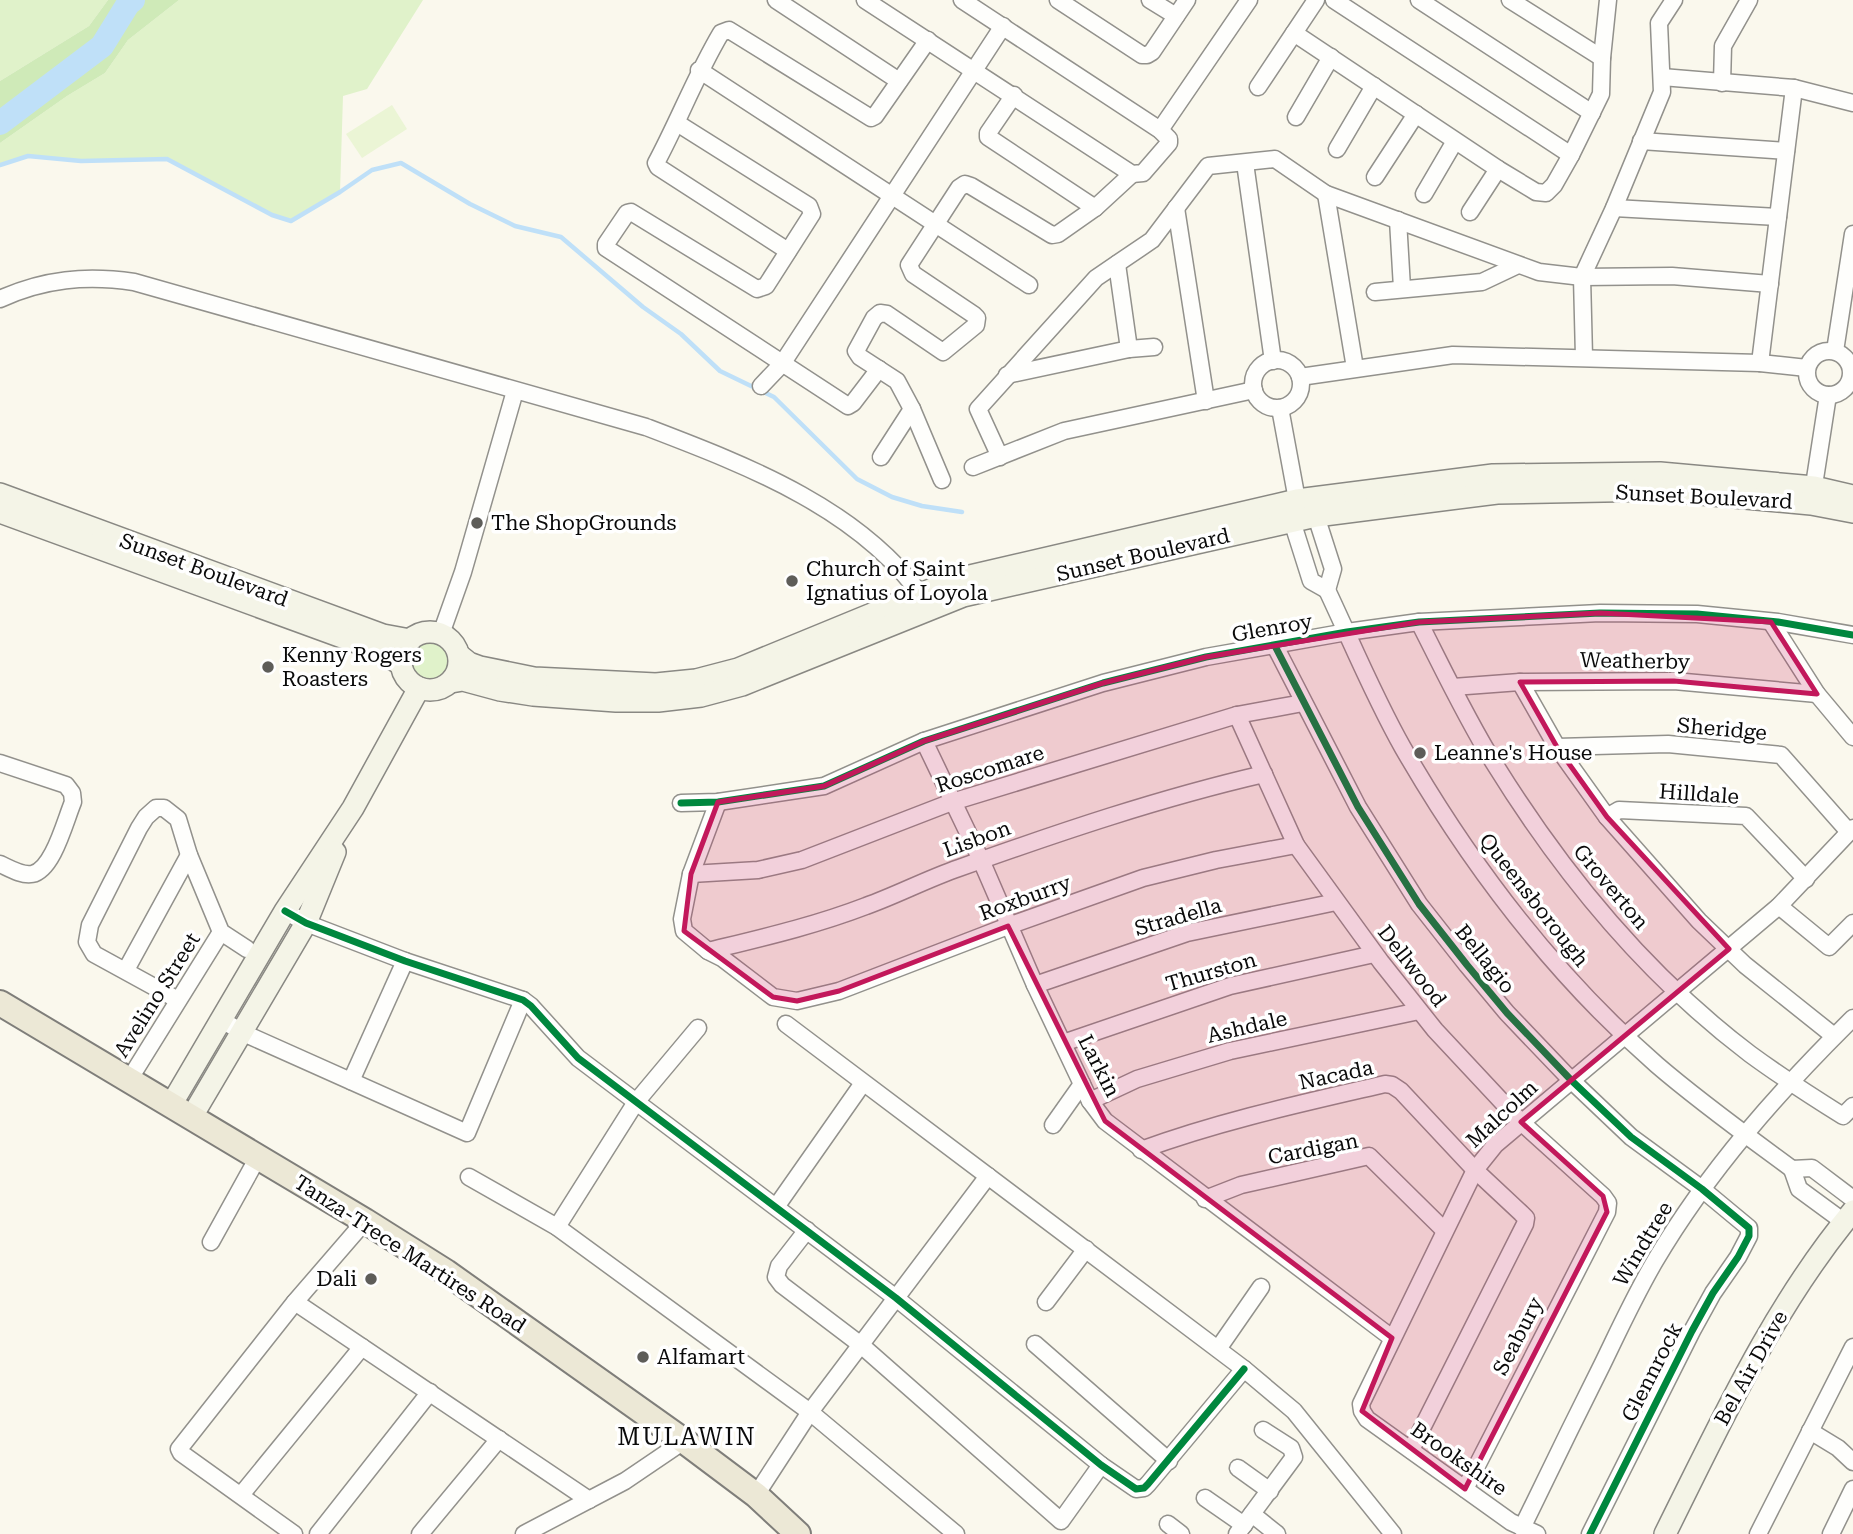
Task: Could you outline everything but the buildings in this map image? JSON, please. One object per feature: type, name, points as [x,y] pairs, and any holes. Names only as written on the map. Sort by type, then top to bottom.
[{"type":"main road","name":"Sunset Boulevard","points":[[451,682],[463,680],[533,695],[616,701],[658,701],[701,696],[742,685],[926,602],[957,579],[1294,510],[1493,475],[1660,473],[1812,496],[1853,512]]},
{"type":"main road","name":"Sunset Boulevard","points":[[1294,510],[1317,516],[1510,493],[1657,490],[1853,496]]},
{"type":"main road","name":"Sunset Boulevard","points":[[0,494],[383,635],[410,640]]},
{"type":"main road","name":"Sunset Boulevard","points":[[0,512],[372,648],[401,664]]},
{"type":"main road","name":"Sunset Boulevard","points":[[459,655],[480,667],[534,678],[656,684],[696,680],[738,669],[926,602]]},
{"type":"main road","points":[[421,633],[441,634],[453,642],[459,655],[458,669],[451,682],[439,689],[419,688],[407,678],[401,664],[403,651],[410,640],[421,633]]},
{"type":"main road","points":[[181,1111],[221,1020],[285,911],[353,808],[419,688]]},
{"type":"main road","points":[[181,1111],[242,1032],[306,923],[353,808]]},
{"type":"main road","name":"Tanza-Trece Martires Road","points":[[0,1003],[446,1272],[684,1441],[756,1496],[794,1533]]},
{"type":"main road","name":"Bel Air Drive","points":[[1665,1534],[1755,1355],[1797,1287],[1851,1216]]},
{"type":"street","points":[[776,0],[899,81]]},
{"type":"street","points":[[865,0],[1132,174]]},
{"type":"street","points":[[943,480],[897,381],[856,351],[874,318],[880,313],[887,314],[943,352],[976,325],[977,318],[974,314],[913,274],[909,265],[958,188],[965,184],[971,186],[1052,235],[1058,234],[1095,208],[1132,174],[1143,173],[1169,143],[1169,139],[1160,130],[962,0]]},
{"type":"street","points":[[1058,0],[1142,55],[1152,52],[1187,0]]},
{"type":"street","points":[[1150,0],[1176,16]]},
{"type":"street","points":[[1160,130],[1249,0]]},
{"type":"street","points":[[1258,87],[1316,0]]},
{"type":"street","points":[[1334,0],[1571,155]]},
{"type":"street","points":[[1419,0],[1592,113]]},
{"type":"street","points":[[1510,0],[1602,58]]},
{"type":"street","points":[[1584,357],[1582,277],[1662,92],[1660,23],[1674,0]]},
{"type":"street","points":[[1722,83],[1723,46],[1749,0]]},
{"type":"street","points":[[1294,33],[1498,169],[1536,192],[1546,193],[1571,155],[1601,94],[1606,1]]},
{"type":"street","points":[[761,386],[782,364],[1003,26]]},
{"type":"street","points":[[788,251],[658,167],[656,163],[677,124],[699,70],[725,30],[871,118],[928,40]]},
{"type":"street","points":[[1296,117],[1331,57]]},
{"type":"street","points":[[699,70],[1029,285]]},
{"type":"street","points":[[1661,77],[1794,88],[1853,103]]},
{"type":"street","points":[[1337,149],[1374,86]]},
{"type":"street","points":[[1760,363],[1794,88]]},
{"type":"street","points":[[1014,95],[988,133],[988,137],[1095,208]]},
{"type":"street","points":[[1374,177],[1416,114]]},
{"type":"street","points":[[677,124],[811,209],[811,214],[766,285],[757,289],[631,212],[627,213],[606,244],[608,250],[848,406],[879,369]]},
{"type":"street","points":[[1424,194],[1455,141]]},
{"type":"street","points":[[1641,141],[1786,151]]},
{"type":"street","points":[[1000,457],[978,409],[1096,278],[1152,240],[1208,166],[1275,159],[1326,194],[1539,272],[1582,277],[1672,276],[1770,284]]},
{"type":"street","points":[[1245,163],[1273,361]]},
{"type":"street","points":[[1470,212],[1498,169]]},
{"type":"street","points":[[1326,194],[1355,368]]},
{"type":"street","points":[[1176,208],[1206,401]]},
{"type":"street","points":[[1614,208],[1778,217]]},
{"type":"street","points":[[1398,220],[1402,288]]},
{"type":"street","points":[[1835,351],[1853,234]]},
{"type":"street","points":[[1117,264],[1129,349]]},
{"type":"street","points":[[1375,292],[1482,282],[1518,264]]},
{"type":"street","points":[[0,299],[19,291],[72,278],[93,277],[134,282],[646,427],[758,473],[811,500],[836,516],[893,562],[926,602]]},
{"type":"street","points":[[1007,375],[1154,346]]},
{"type":"street","points":[[1835,351],[1846,359],[1852,379],[1841,391],[1828,395],[1814,389],[1807,368],[1815,356],[1835,351]]},
{"type":"street","points":[[1300,377],[1454,355],[1760,363],[1807,368]]},
{"type":"street","points":[[1273,361],[1286,362],[1297,370],[1300,377],[1297,397],[1280,408],[1273,408],[1261,402],[1254,390],[1255,375],[1273,361]]},
{"type":"street","points":[[973,467],[1064,431],[1254,390]]},
{"type":"street","points":[[441,634],[463,572],[515,391]]},
{"type":"street","points":[[1812,496],[1828,395]]},
{"type":"street","points":[[1280,408],[1294,510],[1311,581],[1328,590],[1333,569],[1317,516]]},
{"type":"street","points":[[881,457],[912,409]]},
{"type":"street","name":"Queensborough","points":[[1328,590],[1402,745],[1466,849],[1516,916],[1546,953],[1626,1035],[1704,1104],[1791,1168]]},
{"type":"street","name":"Glenroy","points":[[681,803],[718,802],[824,786],[924,741],[1103,684],[1206,657],[1347,632],[1419,622],[1600,613],[1697,614],[1853,635]]},
{"type":"street","name":"Groverton","points":[[1419,622],[1493,761],[1538,830],[1578,884],[1614,926],[1677,991],[1748,1052],[1790,1083],[1848,1111]]},
{"type":"street","points":[[1771,622],[1816,694],[1853,737]]},
{"type":"street","name":"Bellagio","points":[[1275,646],[1358,807],[1419,904],[1507,1013],[1571,1080],[1631,1137],[1702,1189],[1749,1228]]},
{"type":"street","name":"Weatherby","points":[[1452,687],[1520,682],[1674,681],[1816,694]]},
{"type":"street","points":[[1520,682],[1556,747],[1607,817],[1699,921],[1745,965],[1834,1036]]},
{"type":"street","name":"Roscomare","points":[[691,874],[758,870],[802,860],[952,802],[1237,715],[1303,703]]},
{"type":"street","name":"Dellwood","points":[[1237,715],[1296,845],[1374,954],[1419,1011],[1521,1122],[1604,1196],[1608,1203]]},
{"type":"street","name":"Larkin","points":[[924,741],[1090,1101],[1105,1121],[1392,1338]]},
{"type":"street","name":"Sheridge","points":[[1556,747],[1668,744],[1781,755],[1851,830]]},
{"type":"street","points":[[0,763],[66,785],[72,793],[72,802],[50,860],[41,870],[31,875],[0,864]]},
{"type":"street","name":"Lisbon","points":[[708,951],[814,924],[1100,818],[1206,787],[1264,774]]},
{"type":"street","points":[[708,951],[684,931],[682,919],[691,874],[718,802]]},
{"type":"street","name":"Avelino Street","points":[[126,970],[94,954],[87,942],[90,925],[133,840],[146,817],[156,808],[164,808],[178,819],[188,855],[221,932],[247,949]]},
{"type":"street","name":"Hilldale","points":[[1607,817],[1619,810],[1746,816],[1806,879]]},
{"type":"street","name":"Malcolm","points":[[1362,1411],[1361,1404],[1444,1230],[1475,1170],[1495,1145],[1779,906],[1851,830]]},
{"type":"street","name":"Roxburry","points":[[708,951],[722,958],[773,997],[797,1001],[839,991],[1143,878],[1216,859],[1296,845]]},
{"type":"street","points":[[178,1000],[126,970],[188,855]]},
{"type":"street","name":"Stradella","points":[[1035,985],[1187,933],[1336,902]]},
{"type":"street","points":[[1779,906],[1829,947],[1853,923]]},
{"type":"street","points":[[285,911],[306,923],[405,961],[523,1000],[578,1058],[896,1298],[1101,1465],[1136,1489],[1148,1484],[1169,1461],[1244,1369]]},
{"type":"street","name":"Avelino Street","points":[[129,1080],[221,932]]},
{"type":"street","name":"Thurston","points":[[1063,1043],[1230,985],[1374,954]]},
{"type":"street","points":[[351,1081],[405,961]]},
{"type":"street","points":[[221,1020],[242,1032],[467,1133],[523,1000]]},
{"type":"street","name":"Ashdale","points":[[1090,1101],[1137,1079],[1230,1051],[1419,1011]]},
{"type":"street","name":"Windtree","points":[[1522,1528],[1638,1293],[1671,1235],[1702,1189],[1745,1135],[1790,1083],[1853,1018]]},
{"type":"street","points":[[786,1024],[1218,1349],[1294,1411],[1388,1532]]},
{"type":"street","points":[[557,1227],[636,1102],[698,1028]]},
{"type":"street","points":[[776,1208],[863,1083]]},
{"type":"street","points":[[1053,1125],[1082,1084]]},
{"type":"street","name":"Nacada","points":[[1141,1150],[1173,1138],[1274,1110],[1385,1084],[1401,1091],[1475,1170],[1521,1213],[1525,1224],[1411,1450]]},
{"type":"street","points":[[211,1242],[258,1157]]},
{"type":"street","name":"Cardigan","points":[[1205,1199],[1241,1185],[1368,1157],[1444,1230]]},
{"type":"street","points":[[1791,1168],[1812,1168],[1851,1216],[1799,1189],[1791,1168]]},
{"type":"street","points":[[756,1496],[810,1412],[988,1176]]},
{"type":"street","points":[[469,1177],[557,1227],[810,1412],[956,1534]]},
{"type":"street","name":"Seabury","points":[[1465,1489],[1607,1212],[1608,1203]]},
{"type":"street","points":[[293,1534],[179,1449],[295,1302],[365,1221]]},
{"type":"street","name":"Glennrock","points":[[1590,1534],[1692,1331],[1713,1293],[1738,1258],[1749,1236],[1749,1228]]},
{"type":"street","points":[[807,1230],[779,1266],[776,1277],[782,1285],[861,1345],[1061,1521],[1101,1465]]},
{"type":"street","points":[[1046,1302],[1086,1249]]},
{"type":"street","points":[[1218,1349],[1261,1287]]},
{"type":"street","points":[[295,1302],[589,1500]]},
{"type":"street","points":[[1035,1344],[1169,1461]]},
{"type":"street","points":[[241,1495],[362,1347]]},
{"type":"street","points":[[1758,1534],[1810,1431],[1848,1373],[1853,1348]]},
{"type":"street","points":[[318,1534],[430,1392]]},
{"type":"street","name":"Brookshire","points":[[1362,1411],[1367,1419],[1465,1489],[1522,1528],[1537,1534]]},
{"type":"street","points":[[1244,1524],[1294,1457],[1294,1452],[1263,1430]]},
{"type":"street","points":[[1810,1431],[1838,1448],[1853,1462]]},
{"type":"street","points":[[420,1534],[499,1439]]},
{"type":"street","points":[[524,1534],[625,1480],[684,1441]]},
{"type":"street","points":[[1238,1468],[1270,1491]]},
{"type":"street","points":[[1831,1534],[1853,1489]]},
{"type":"street","points":[[1205,1498],[1244,1524],[1277,1534]]},
{"type":"highlighted area","points":[[1600,613],[1771,622],[1817,694],[1674,681],[1520,682],[1557,747],[1607,817],[1729,949],[1521,1122],[1603,1196],[1607,1212],[1465,1489],[1362,1411],[1392,1338],[1105,1121],[1008,926],[839,991],[797,1001],[773,997],[684,931],[691,874],[718,802],[824,786],[924,741],[1103,683],[1206,657],[1419,622]]},
{"type":"green space","points":[[0,0],[108,0],[89,26],[0,81]]},
{"type":"green space","points":[[108,0],[179,0],[128,40],[105,73],[0,143],[0,81],[89,26]]},
{"type":"green space","points":[[179,0],[423,0],[367,89],[343,96],[340,192],[291,221],[272,215],[167,159],[81,161],[28,156],[0,165],[0,143],[105,73],[128,40]]},
{"type":"green space","points":[[392,105],[407,129],[362,158],[346,134]]},
{"type":"green space","points":[[432,640],[446,646],[452,660],[446,674],[432,680],[418,674],[412,660],[418,646]]},
{"type":"waterway","points":[[0,123],[102,46],[133,0]]},
{"type":"waterway","points":[[0,165],[28,156],[81,161],[167,159],[272,215],[291,221],[372,170],[401,163],[470,204],[515,226],[561,237],[643,307],[681,334],[720,371],[774,397],[857,479],[892,497],[922,506],[962,512]]},
{"type":"cycle path","points":[[681,803],[718,802],[824,786],[924,741],[1103,683],[1206,657],[1347,632],[1419,622],[1600,613],[1697,614],[1778,622],[1853,635]]},
{"type":"cycle path","points":[[1275,646],[1358,807],[1419,904],[1467,965],[1507,1013],[1571,1080],[1631,1137],[1702,1189],[1749,1228],[1749,1236],[1692,1331],[1590,1534]]},
{"type":"cycle path","points":[[285,911],[306,923],[405,961],[523,1000],[578,1058],[896,1298],[1101,1465],[1136,1489],[1144,1488],[1148,1484],[1244,1369]]},
{"type":"place","name":"The ShopGrounds","points":[[477,523]]},
{"type":"place","name":"Church of Saint Ignatius of Loyola","points":[[792,581]]},
{"type":"place","name":"Kenny Rogers Roasters","points":[[268,667]]},
{"type":"place","name":"Leanne's House","points":[[1420,753]]},
{"type":"place","name":"Dali","points":[[371,1279]]},
{"type":"place","name":"Alfamart","points":[[643,1357]]},
{"type":"district","name":"MULAWIN","points":[[687,1437]]}]
